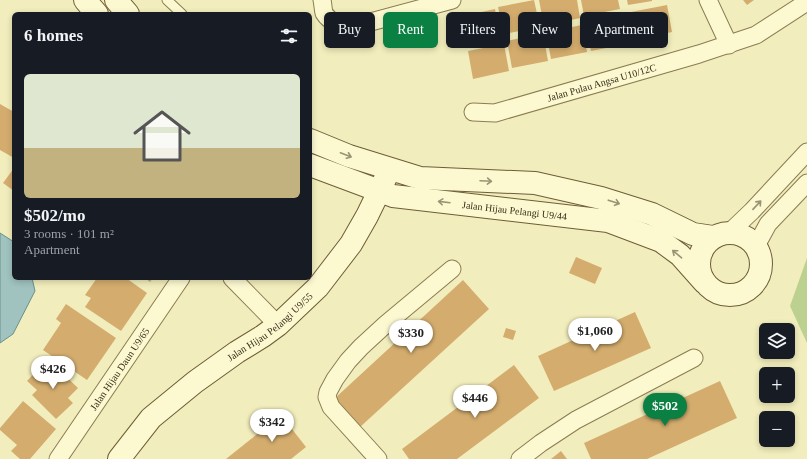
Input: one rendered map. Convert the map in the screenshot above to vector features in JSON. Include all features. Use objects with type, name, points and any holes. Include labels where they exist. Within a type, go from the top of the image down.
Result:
[{"type":"street","points":[[85,0],[95,12]]},
{"type":"street","points":[[116,0],[126,12]]},
{"type":"street","points":[[323,6],[331,20],[339,25],[352,27],[452,0]]},
{"type":"street","points":[[708,0],[729,45]]},
{"type":"street","name":"Jalan Pulau Angsa U10/12C","points":[[474,112],[495,113],[729,45],[756,35],[807,2]]},
{"type":"street","points":[[312,141],[349,156],[420,178],[534,183],[601,198],[652,214],[693,234],[721,235],[740,234],[749,238],[756,246],[762,263],[760,273],[750,288],[731,296],[720,294],[711,290],[704,282],[699,273],[698,262],[700,252],[706,243],[721,235],[752,211],[807,152]]},
{"type":"street","name":"Jalan Hijau Pelangi U9/44","points":[[312,166],[392,196],[608,221],[661,241],[680,255],[704,282]]},
{"type":"street","name":"Jalan Hijau Pelangi U9/55","points":[[119,459],[151,418],[195,382],[278,325],[318,287],[351,244],[380,191],[390,169]]},
{"type":"street","points":[[756,246],[768,224],[807,183]]},
{"type":"street","points":[[378,459],[331,407],[327,397],[328,392],[348,361],[361,347],[452,269]]},
{"type":"street","name":"Jalan Hijau Daun U9/65","points":[[58,459],[180,280]]},
{"type":"street","points":[[234,280],[278,325]]},
{"type":"street","points":[[520,459],[576,420],[694,358]]},
{"type":"lane","points":[[167,0],[180,12]]},
{"type":"green space","points":[[807,258],[807,343],[790,306]]},
{"type":"water","points":[[0,233],[12,241],[12,280],[32,280],[35,291],[13,334],[0,343]]},
{"type":"building","points":[[534,0],[537,12],[518,12],[518,31],[510,33],[510,12],[499,12],[498,7]]},
{"type":"building","points":[[539,0],[577,0],[580,18],[572,20],[572,12],[541,12]]},
{"type":"building","points":[[581,0],[618,0],[620,9],[605,12],[583,12]]},
{"type":"building","points":[[627,0],[652,0],[652,1],[628,5]]},
{"type":"building","points":[[743,0],[754,0],[747,5]]},
{"type":"building","points":[[667,5],[672,32],[668,33],[668,12],[631,12]]},
{"type":"building","points":[[495,9],[496,12],[482,12]]},
{"type":"building","points":[[580,25],[580,48],[586,48],[587,52],[551,59],[549,48],[572,48],[572,27]]},
{"type":"building","points":[[518,39],[518,48],[546,48],[548,61],[512,68],[508,48],[510,48],[510,40]]},
{"type":"building","points":[[483,48],[505,48],[509,71],[473,79],[468,51]]},
{"type":"building","points":[[590,48],[606,48],[591,51]]},
{"type":"building","points":[[0,104],[12,111],[12,157],[0,150]]},
{"type":"building","points":[[12,171],[12,190],[3,183]]},
{"type":"building","points":[[576,257],[602,268],[595,284],[569,273]]},
{"type":"building","points":[[96,280],[129,280],[147,293],[121,331],[85,307],[91,298],[85,295]]},
{"type":"building","points":[[463,280],[489,309],[359,428],[333,400]]},
{"type":"building","points":[[66,304],[116,338],[87,380],[43,350],[61,323],[56,319]]},
{"type":"building","points":[[635,312],[651,348],[554,391],[538,356]]},
{"type":"building","points":[[506,328],[516,331],[513,340],[503,337]]},
{"type":"building","points":[[42,365],[49,372],[55,366],[78,388],[68,398],[73,403],[56,419],[32,395],[37,390],[27,381]]},
{"type":"building","points":[[514,365],[539,398],[457,459],[409,459],[402,449]]},
{"type":"building","points":[[720,381],[737,418],[647,459],[591,459],[584,443]]},
{"type":"building","points":[[23,401],[56,429],[30,459],[20,459],[11,451],[17,445],[0,430],[0,428]]},
{"type":"building","points":[[281,415],[306,447],[291,459],[226,459]]},
{"type":"building","points":[[561,451],[567,459],[551,459]]}]
